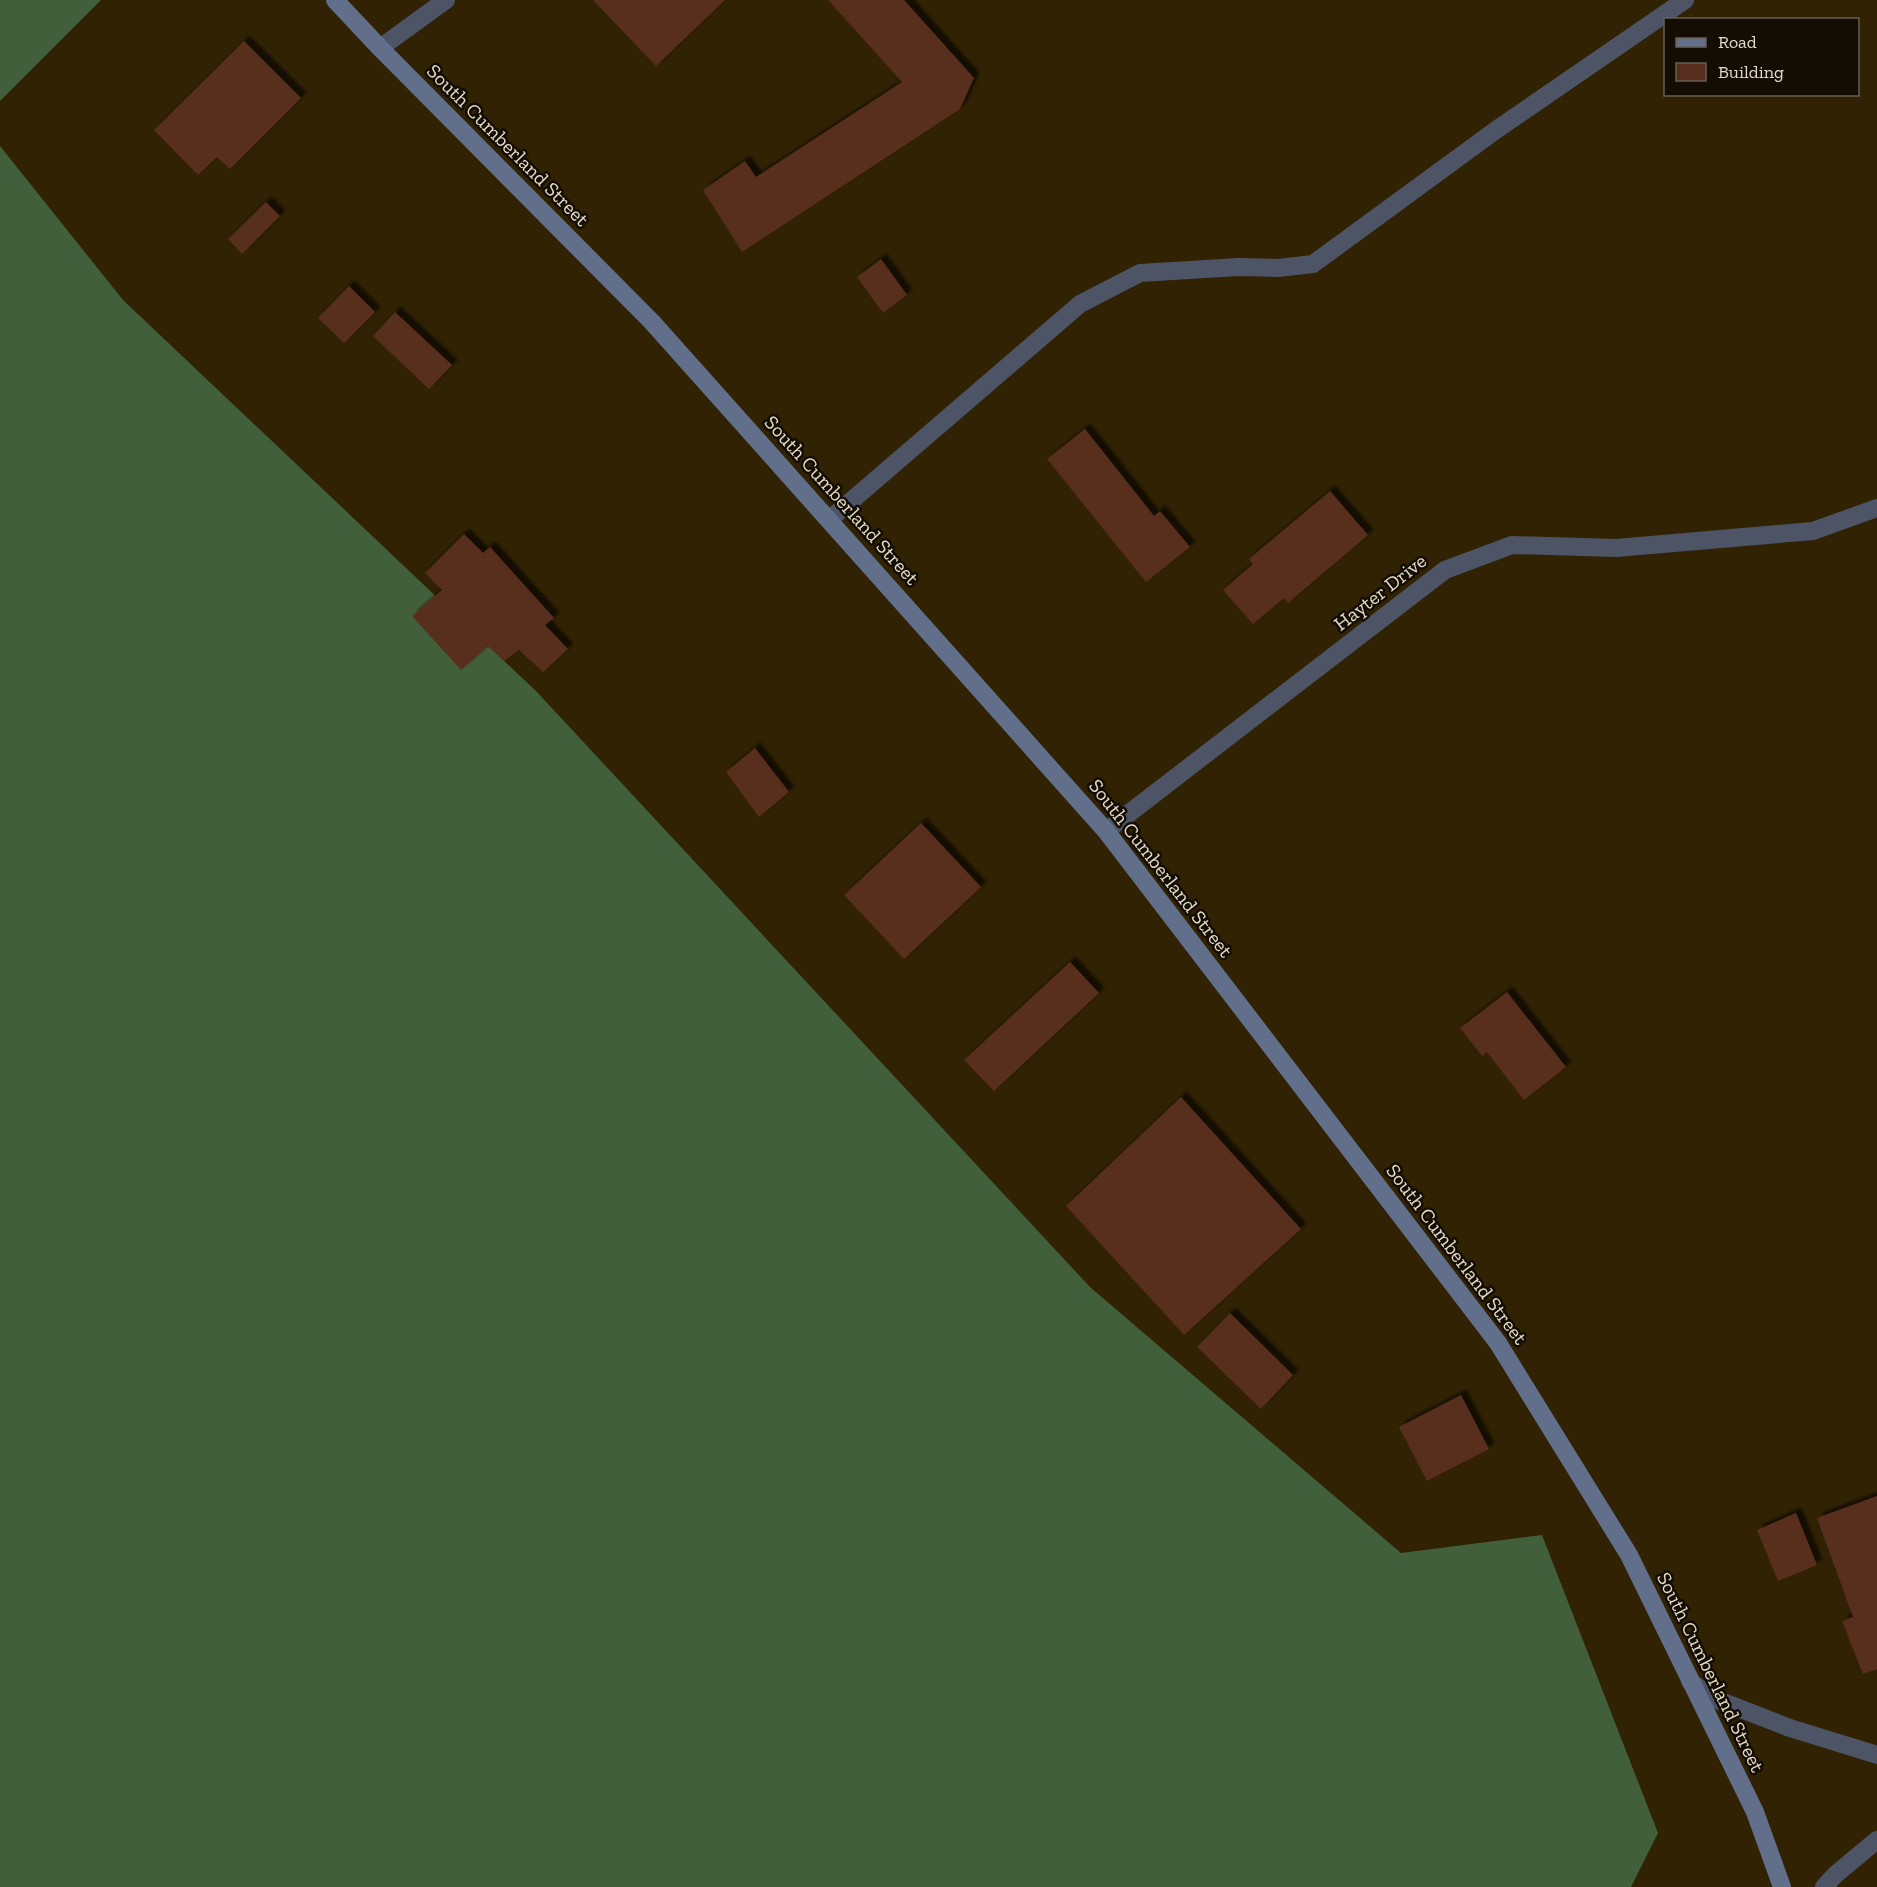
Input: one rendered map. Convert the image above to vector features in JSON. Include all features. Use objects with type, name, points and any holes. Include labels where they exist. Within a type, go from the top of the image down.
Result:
[{"type":"main road","name":"South Cumberland Street","points":[[335,0],[652,321],[1106,831],[1498,1343],[1629,1555],[1755,1812],[1782,1887]]},
{"type":"street","points":[[380,48],[446,0]]},
{"type":"street","points":[[829,520],[1080,304],[1140,273],[1238,267],[1278,268],[1313,264],[1496,130],[1685,0]]},
{"type":"street","name":"Hayter Drive","points":[[1106,831],[1445,570],[1512,545],[1616,548],[1813,531],[1877,508]]},
{"type":"street","points":[[1690,1681],[1712,1698],[1790,1728],[1877,1755]]},
{"type":"street","points":[[1824,1887],[1877,1840]]},
{"type":"green space","points":[[0,0],[101,0],[0,101]]},
{"type":"green space","points":[[0,146],[123,300],[536,691],[1090,1287],[1401,1553],[1542,1535],[1658,1833],[1631,1887],[0,1887]]},
{"type":"building","points":[[593,0],[725,0],[656,66]]},
{"type":"building","points":[[828,0],[904,0],[974,78],[960,109],[742,252],[703,190],[745,161],[756,177],[902,82]]},
{"type":"building","points":[[244,41],[301,98],[230,169],[217,157],[198,175],[154,130]]},
{"type":"building","points":[[266,202],[280,216],[242,254],[228,239]]},
{"type":"building","points":[[881,259],[907,295],[883,313],[857,277]]},
{"type":"building","points":[[349,286],[375,312],[344,343],[318,318]]},
{"type":"building","points":[[395,312],[452,365],[429,389],[373,336]]},
{"type":"building","points":[[1085,429],[1154,516],[1160,511],[1190,547],[1146,582],[1047,459]]},
{"type":"building","points":[[1330,491],[1368,535],[1288,603],[1284,598],[1253,624],[1223,590],[1253,564],[1249,559]]},
{"type":"building","points":[[464,534],[483,553],[490,547],[554,618],[545,625],[568,649],[543,672],[519,650],[504,661],[488,646],[461,670],[412,616],[442,590],[425,573]]},
{"type":"building","points":[[755,748],[789,792],[759,817],[726,772]]},
{"type":"building","points":[[921,823],[981,887],[904,959],[844,895]]},
{"type":"building","points":[[1070,962],[1099,993],[994,1091],[964,1060]]},
{"type":"building","points":[[1507,992],[1566,1067],[1524,1100],[1487,1052],[1482,1056],[1460,1028]]},
{"type":"building","points":[[1181,1097],[1301,1229],[1184,1335],[1066,1206]]},
{"type":"building","points":[[1230,1313],[1293,1375],[1261,1409],[1197,1347]]},
{"type":"building","points":[[1461,1395],[1489,1449],[1427,1481],[1399,1427]]},
{"type":"building","points":[[1877,1496],[1877,1669],[1863,1674],[1842,1621],[1853,1617],[1817,1518]]},
{"type":"building","points":[[1796,1513],[1817,1565],[1778,1581],[1757,1530]]}]
